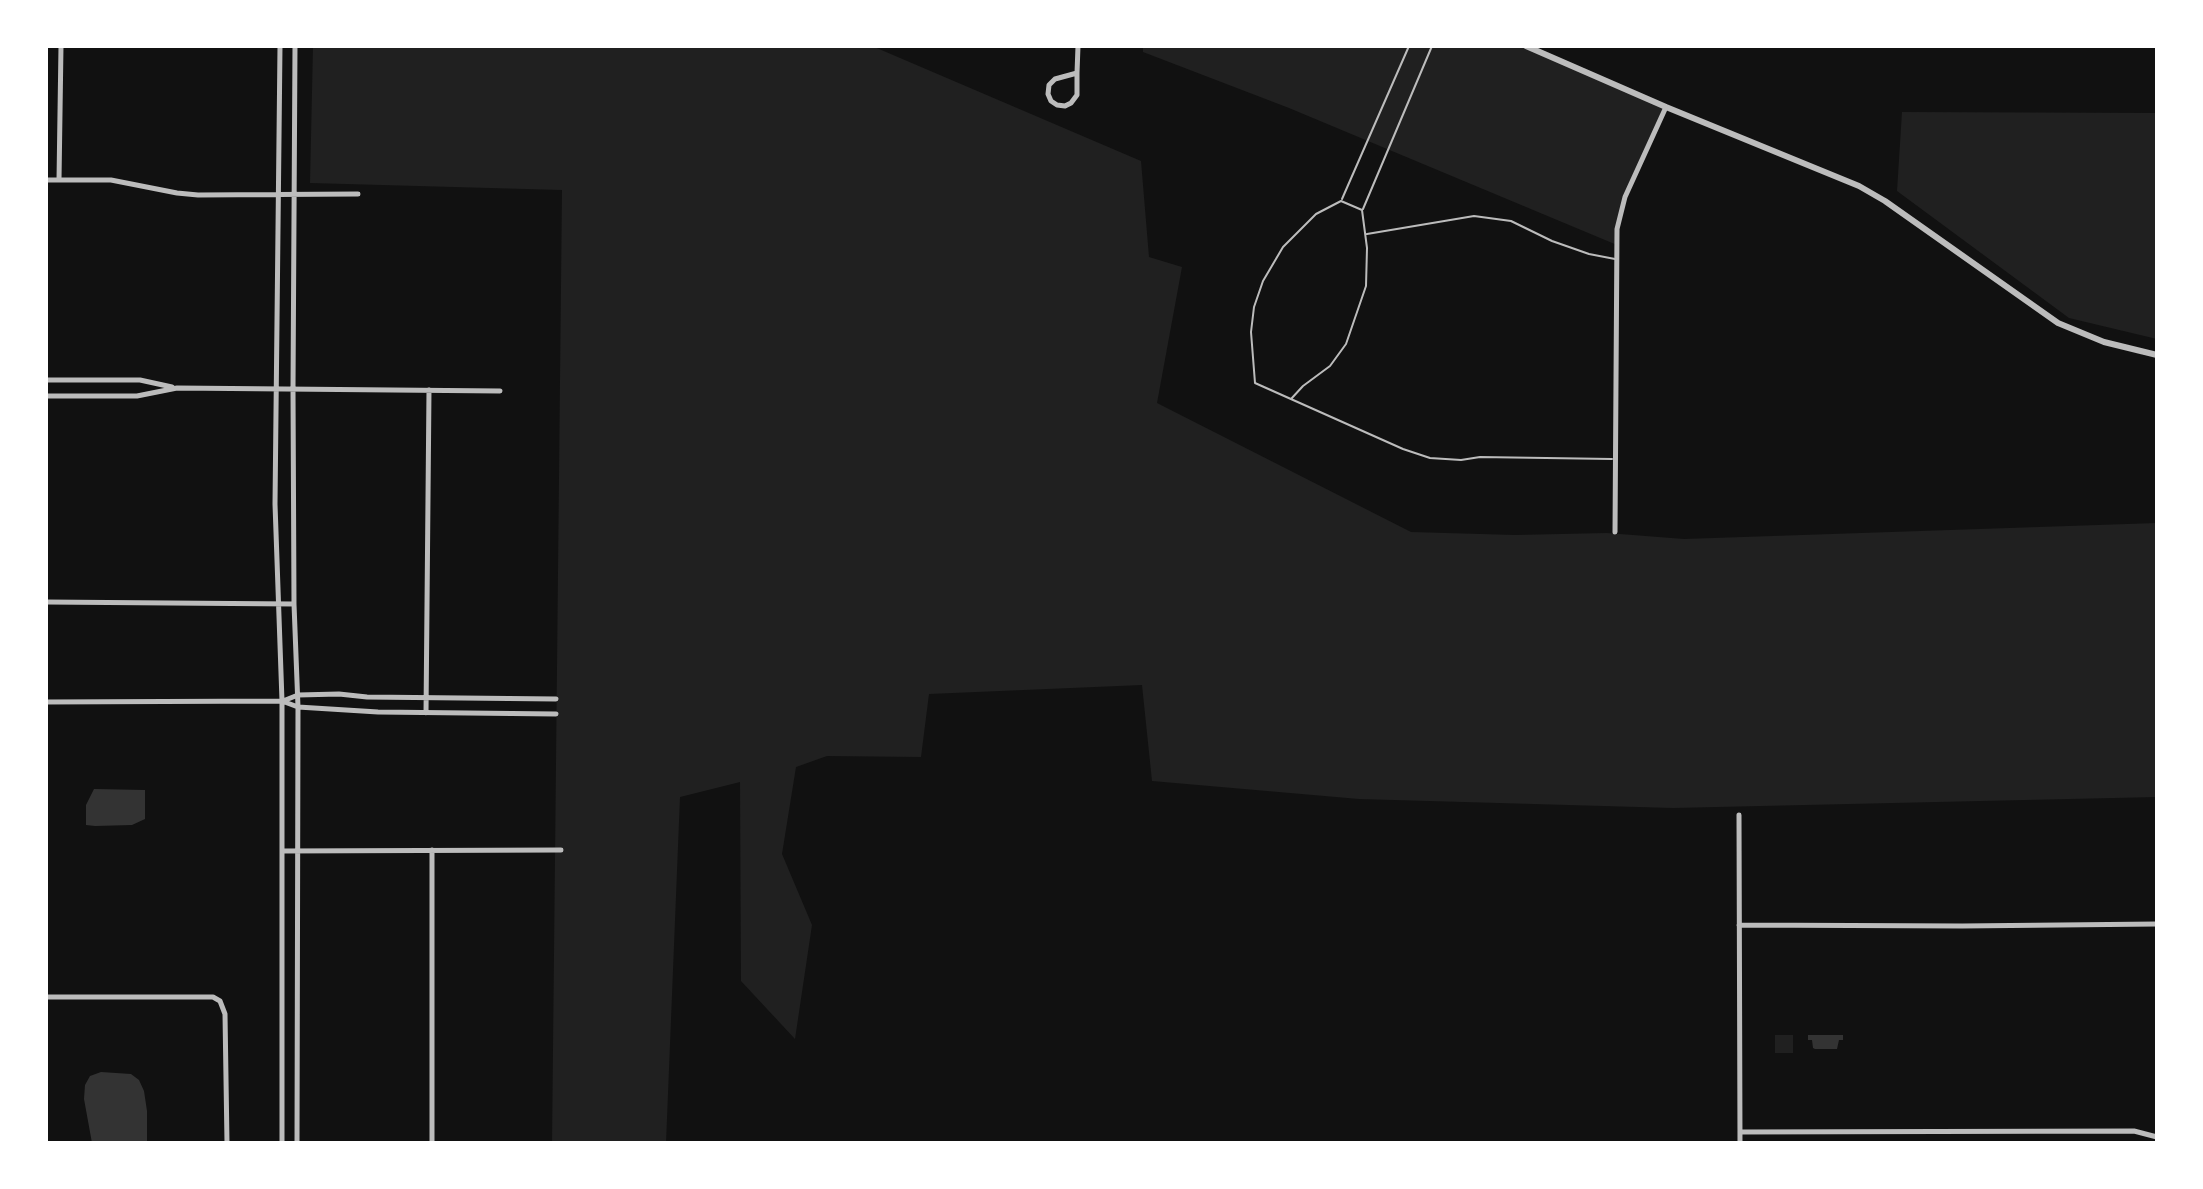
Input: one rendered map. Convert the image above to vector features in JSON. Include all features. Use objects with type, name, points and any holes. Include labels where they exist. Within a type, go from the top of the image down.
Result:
[{"type":"street","points":[[59,180],[61,46]]},
{"type":"street","points":[[280,46],[275,504],[282,701],[282,1143]]},
{"type":"street","points":[[295,46],[293,389],[294,604],[298,695],[297,1143]]},
{"type":"street","points":[[1077,73],[1055,79],[1049,85],[1051,101],[1065,106],[1077,95],[1078,46]]},
{"type":"street","points":[[1526,46],[1859,186],[2058,323],[2104,342],[2157,355]]},
{"type":"street","points":[[1615,532],[1617,229],[1625,197],[1666,107]]},
{"type":"street","points":[[46,180],[111,180],[198,195],[358,194]]},
{"type":"street","points":[[46,380],[140,380],[177,388],[500,391]]},
{"type":"street","points":[[46,396],[137,396],[177,388]]},
{"type":"street","points":[[426,713],[429,390]]},
{"type":"street","points":[[46,602],[294,604]]},
{"type":"street","points":[[46,702],[282,701],[298,695],[556,699]]},
{"type":"street","points":[[282,701],[298,707],[378,712],[556,714]]},
{"type":"street","points":[[1739,815],[1740,1143]]},
{"type":"street","points":[[432,850],[432,1143]]},
{"type":"street","points":[[282,851],[561,850]]},
{"type":"street","points":[[1739,925],[2157,924]]},
{"type":"street","points":[[46,997],[213,997],[220,1001],[225,1014],[227,1143]]},
{"type":"street","points":[[1740,1132],[2134,1131],[2157,1137]]},
{"type":"lane","points":[[1409,46],[1341,201],[1316,214],[1283,247],[1263,281],[1254,307],[1251,332],[1255,383],[1430,458],[1616,459]]},
{"type":"lane","points":[[1291,399],[1330,366],[1346,344],[1366,286],[1362,210],[1432,46]]},
{"type":"lane","points":[[1341,201],[1362,210]]},
{"type":"lane","points":[[1365,235],[1474,216],[1511,221],[1552,241],[1589,254],[1616,259]]},
{"type":"shaded area","points":[[313,46],[872,46],[1141,161],[1149,257],[1182,267],[1157,403],[1411,532],[1515,535],[1607,533],[1684,539],[2157,523],[2157,797],[1673,808],[1359,799],[1152,781],[1142,685],[929,694],[921,757],[827,756],[796,767],[782,854],[812,925],[795,1039],[741,981],[740,782],[680,797],[666,1143],[552,1143],[562,190],[310,183]]},
{"type":"shaded area","points":[[1143,46],[1524,46],[1666,107],[1625,197],[1617,245],[1289,108],[1143,52]]},
{"type":"shaded area","points":[[1902,112],[2157,113],[2157,339],[2069,318],[1897,191]]},
{"type":"shaded area","points":[[94,789],[145,790],[145,819],[132,825],[86,825],[86,805]]},
{"type":"shaded area","points":[[1775,1035],[1793,1035],[1793,1053],[1775,1053]]},
{"type":"shaded area","points":[[1808,1035],[1843,1035],[1843,1040],[1839,1040],[1837,1049],[1815,1049]]},
{"type":"shaded area","points":[[101,1072],[131,1074],[139,1080],[147,1111],[147,1143],[92,1143],[84,1099],[85,1085],[90,1076]]}]
